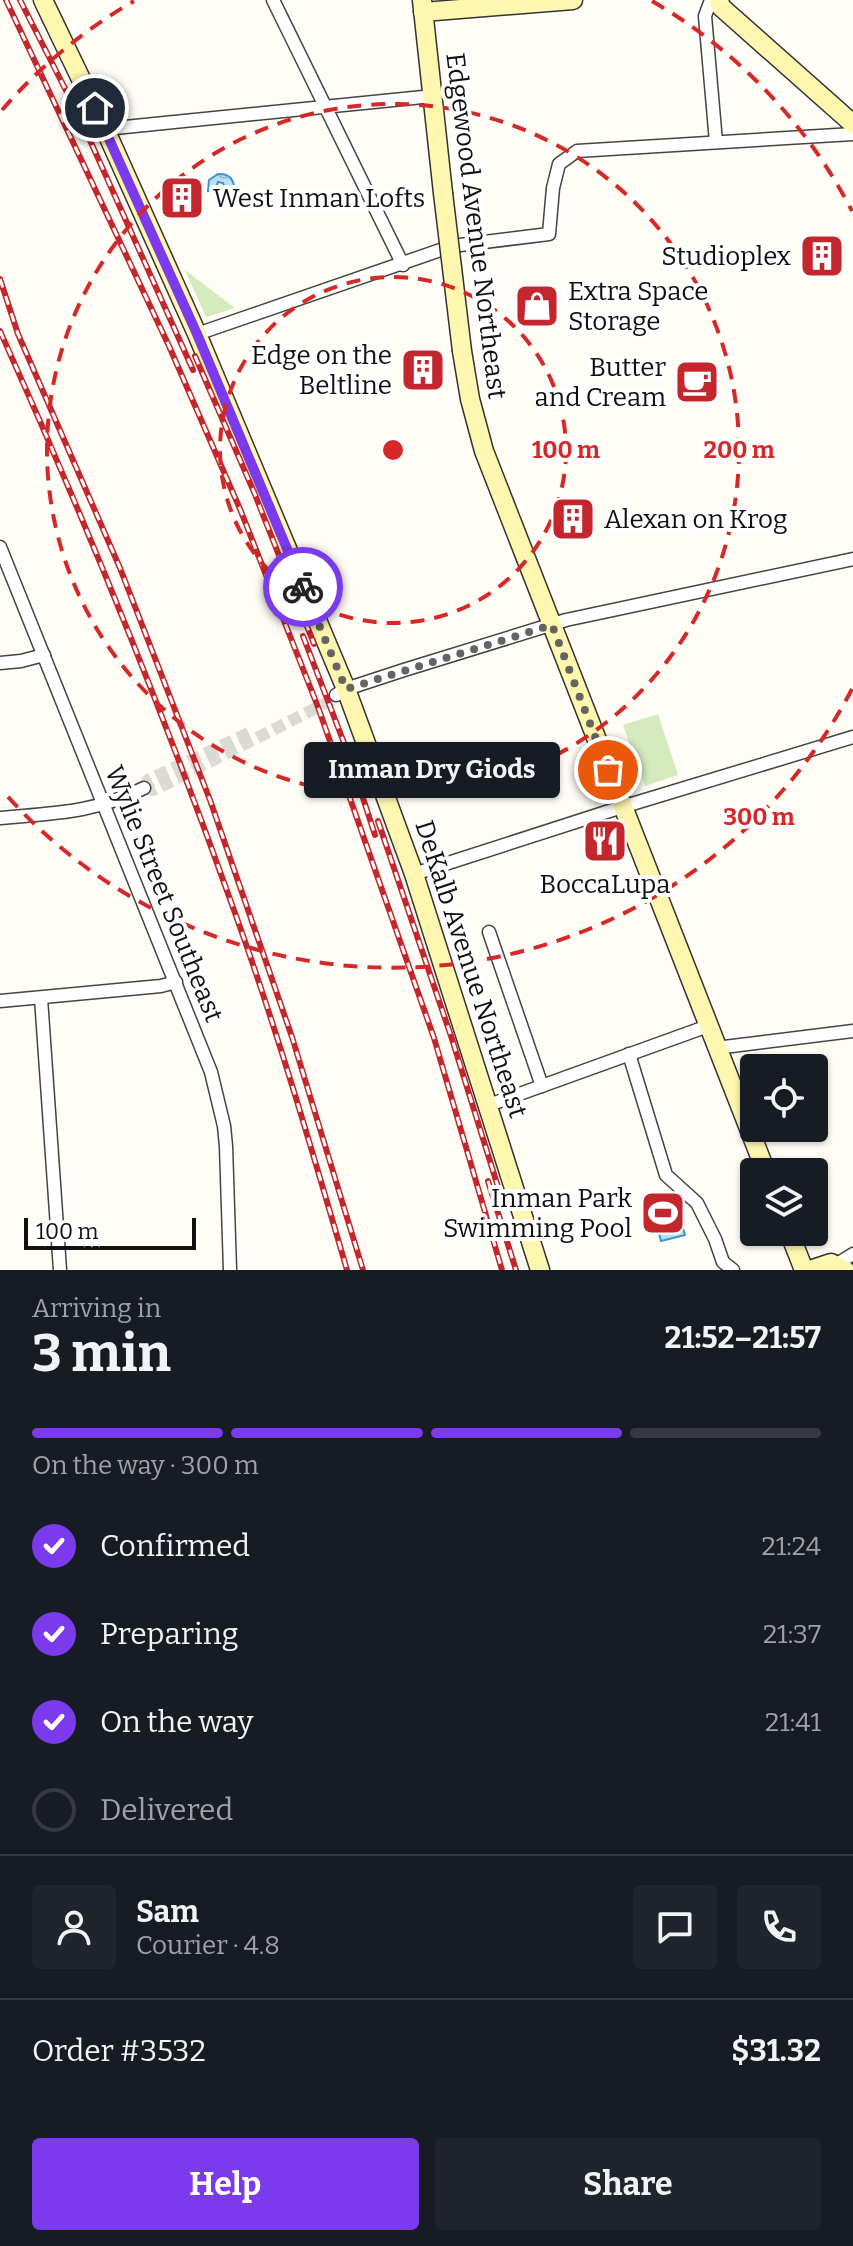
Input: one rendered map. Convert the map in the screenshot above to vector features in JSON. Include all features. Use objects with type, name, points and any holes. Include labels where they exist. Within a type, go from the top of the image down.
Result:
[{"type":"main road","name":"DeKalb Avenue Northeast","points":[[43,0],[197,334],[414,874],[540,1270]]},
{"type":"main road","points":[[423,6],[573,0]]},
{"type":"main road","points":[[719,0],[721,7],[853,124]]},
{"type":"main road","name":"Edgewood Avenue Northeast","points":[[423,6],[462,351],[470,399],[484,451],[760,1158]]},
{"type":"main road","points":[[795,1246],[804,1270]]},
{"type":"main road","points":[[810,1270],[826,1264],[845,1263]]},
{"type":"street","points":[[273,0],[403,265]]},
{"type":"street","points":[[711,0],[705,16],[716,142]]},
{"type":"street","points":[[105,129],[433,96]]},
{"type":"street","points":[[197,334],[452,246],[549,234],[553,188],[559,164],[577,151],[853,134]]},
{"type":"street","name":"Wylie Street Southeast","points":[[0,547],[211,1072],[224,1126],[230,1270]]},
{"type":"street","points":[[341,692],[552,625],[853,559]]},
{"type":"street","points":[[0,663],[44,655]]},
{"type":"street","points":[[414,874],[853,737]]},
{"type":"street","points":[[0,818],[77,811],[104,805],[144,788]]},
{"type":"street","points":[[489,932],[542,1086]]},
{"type":"street","points":[[0,1001],[176,982]]},
{"type":"street","points":[[41,998],[60,1270]]},
{"type":"street","points":[[489,1105],[708,1026]]},
{"type":"street","points":[[716,1048],[853,1031]]},
{"type":"street","points":[[629,1054],[666,1175],[697,1203],[723,1262],[733,1270]]},
{"type":"green space","points":[[185,270],[235,308],[206,317]]},
{"type":"green space","points":[[658,714],[678,775],[645,786],[623,725]]},
{"type":"water","points":[[218,174],[228,176],[232,181],[238,194],[231,202],[221,194],[225,188],[223,183],[218,182],[215,190],[208,191],[209,180]]},
{"type":"water","name":"Inman Park Swimming Pool","points":[[670,1198],[676,1223],[681,1222],[685,1235],[661,1241],[651,1203]]},
{"type":"tunnel","points":[[144,788],[154,790],[334,699],[336,695]]},
{"type":"tunnel","points":[[144,788],[148,780],[253,731]]},
{"type":"railway","points":[[6,0],[169,346],[240,509],[318,707],[434,1038],[502,1270]]},
{"type":"railway","points":[[20,0],[80,118],[193,370]]},
{"type":"railway","points":[[0,279],[18,334],[120,568],[210,800],[292,1037],[363,1270]]},
{"type":"railway","points":[[0,331],[124,620],[208,839],[280,1046],[347,1270]]},
{"type":"railway","points":[[195,356],[254,492],[314,644]]},
{"type":"railway","points":[[303,636],[351,761],[375,835]]},
{"type":"railway","points":[[378,821],[499,1190]]},
{"type":"railway","points":[[488,1181],[516,1270]]},
{"type":"way so far","points":[[303,587],[346,689],[552,625],[608,770]]},
{"type":"place","name":"West Inman Lofts","points":[[182,198]]},
{"type":"place","name":"Studioplex","points":[[822,256]]},
{"type":"place","name":"Extra Space Storage","points":[[537,306]]},
{"type":"place","name":"Edge on the Beltline","points":[[423,370]]},
{"type":"place","name":"Butter and Cream","points":[[697,382]]},
{"type":"place","name":"Alexan on Krog","points":[[573,519]]},
{"type":"place","name":"Inman Dry Giods","points":[[608,770]]},
{"type":"place","name":"BoccaLupa","points":[[605,841]]},
{"type":"place","name":"Inman Park Swimming Pool","points":[[663,1213]]},
{"type":"route","points":[[95,108],[197,334],[303,587]]}]
